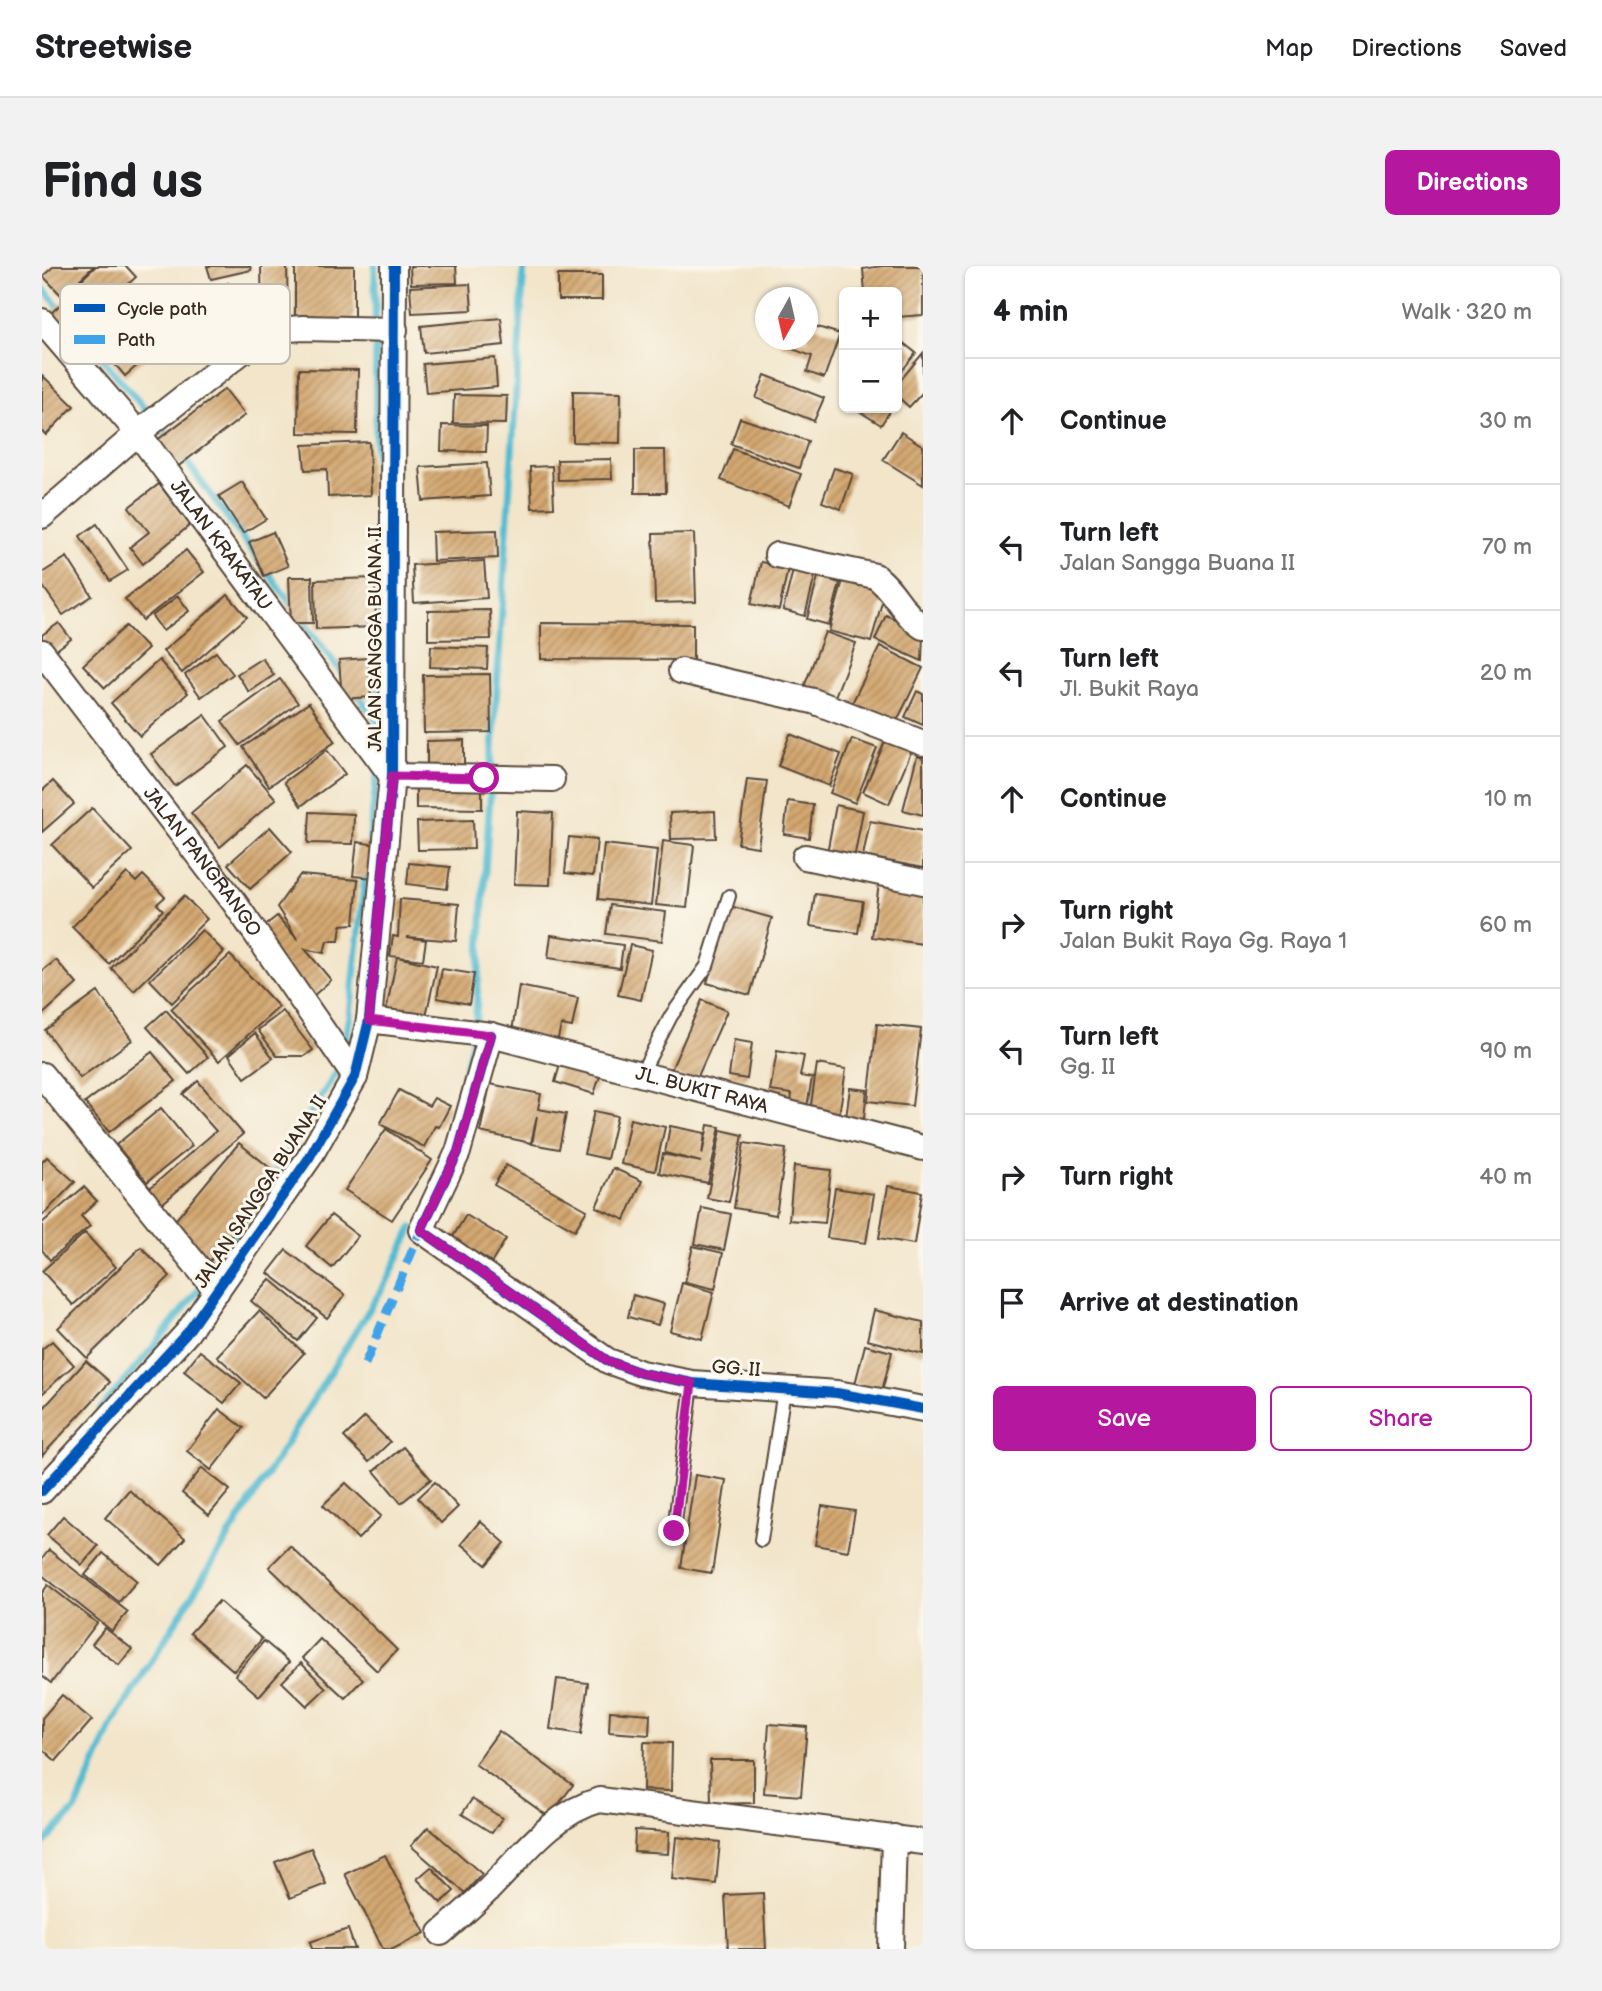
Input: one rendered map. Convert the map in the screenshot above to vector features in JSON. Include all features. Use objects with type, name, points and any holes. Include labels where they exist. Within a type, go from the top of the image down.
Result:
[{"type":"street","name":"JALAN SANGGA BUANA II","points":[[42,1491],[187,1334],[309,1158],[355,1077],[369,1020],[392,776],[394,266]]},
{"type":"street","name":"JALAN KRAKATAU","points":[[42,321],[60,342]]},
{"type":"street","points":[[290,329],[395,330]]},
{"type":"street","name":"JALAN KRAKATAU","points":[[79,364],[138,433],[392,776]]},
{"type":"street","points":[[42,516],[138,433],[226,364]]},
{"type":"street","points":[[777,555],[875,576],[885,584],[908,615],[923,627]]},
{"type":"street","name":"JALAN PANGRANGO","points":[[42,652],[234,902],[355,1077]]},
{"type":"street","points":[[681,671],[813,701],[923,743]]},
{"type":"street","points":[[392,776],[552,779]]},
{"type":"street","points":[[805,857],[923,882]]},
{"type":"street","name":"JL. BUKIT RAYA","points":[[369,1020],[486,1035],[923,1148]]},
{"type":"street","name":"GG. II","points":[[486,1035],[458,1152],[421,1230],[608,1361],[641,1373],[692,1383],[837,1393],[923,1409]]},
{"type":"street","points":[[42,1075],[217,1292]]},
{"type":"street","points":[[441,1933],[489,1889],[536,1838],[571,1812],[600,1800],[923,1842]]},
{"type":"street","points":[[891,1949],[894,1837]]},
{"type":"lane","points":[[641,1074],[671,1016],[707,966],[729,896]]},
{"type":"lane","points":[[674,1531],[692,1383]]},
{"type":"lane","points":[[761,1540],[783,1390]]},
{"type":"building","points":[[54,266],[94,266],[75,284],[60,284],[60,294],[43,276]]},
{"type":"building","points":[[96,266],[126,266],[136,277],[128,284],[77,284]]},
{"type":"building","points":[[207,266],[250,266],[251,270],[211,279]]},
{"type":"building","points":[[261,266],[287,266],[287,284],[261,284]]},
{"type":"building","points":[[295,266],[354,266],[354,325],[295,325]]},
{"type":"building","points":[[410,266],[456,266],[457,283],[411,284]]},
{"type":"building","points":[[923,266],[923,315],[902,317],[902,287],[865,287],[863,269]]},
{"type":"building","points":[[558,275],[602,275],[602,300],[558,300]]},
{"type":"building","points":[[470,284],[472,310],[412,313],[410,287]]},
{"type":"building","points":[[60,305],[60,327],[49,315]]},
{"type":"building","points":[[501,318],[504,345],[424,353],[421,326]]},
{"type":"building","points":[[818,327],[839,334],[824,378],[807,372],[812,356],[795,350],[818,350]]},
{"type":"building","points":[[902,342],[916,353],[902,371]]},
{"type":"building","points":[[923,353],[923,392],[909,407],[902,401],[902,378]]},
{"type":"building","points":[[495,358],[497,387],[426,393],[423,364]]},
{"type":"building","points":[[115,364],[139,364],[125,376]]},
{"type":"building","points":[[299,369],[358,370],[357,434],[298,433]]},
{"type":"building","points":[[42,375],[74,406],[46,435],[42,431]]},
{"type":"building","points":[[765,375],[824,398],[814,421],[756,398]]},
{"type":"building","points":[[225,389],[245,415],[176,468],[156,441]]},
{"type":"building","points":[[573,391],[621,392],[620,443],[573,442]]},
{"type":"building","points":[[454,395],[507,396],[506,424],[453,423]]},
{"type":"building","points":[[862,413],[889,413],[881,425]]},
{"type":"building","points":[[740,418],[808,441],[799,468],[731,444]]},
{"type":"building","points":[[442,425],[487,426],[486,452],[441,451]]},
{"type":"building","points":[[901,432],[923,446],[923,485],[883,460]]},
{"type":"building","points":[[369,442],[371,495],[328,497],[327,469],[305,470],[303,445]]},
{"type":"building","points":[[733,449],[801,474],[789,506],[721,480]]},
{"type":"building","points":[[635,450],[665,450],[666,493],[635,493]]},
{"type":"building","points":[[611,459],[612,479],[558,480],[557,460]]},
{"type":"building","points":[[487,463],[490,496],[423,501],[420,467]]},
{"type":"building","points":[[552,466],[554,507],[532,508],[530,467]]},
{"type":"building","points":[[834,468],[853,474],[841,509],[822,502]]},
{"type":"building","points":[[242,482],[266,519],[243,533],[219,496]]},
{"type":"building","points":[[159,484],[190,525],[143,564],[130,547],[149,532],[129,507]]},
{"type":"building","points":[[97,524],[128,570],[110,581],[80,536]]},
{"type":"building","points":[[497,530],[498,558],[433,561],[432,532]]},
{"type":"building","points":[[273,532],[288,566],[264,576],[249,542]]},
{"type":"building","points":[[694,533],[696,602],[655,603],[653,534]]},
{"type":"building","points":[[186,550],[204,572],[143,620],[125,599]]},
{"type":"building","points":[[67,557],[92,596],[63,615],[42,585],[42,573]]},
{"type":"building","points":[[484,561],[487,598],[414,603],[412,565]]},
{"type":"building","points":[[761,562],[788,568],[779,610],[751,604]]},
{"type":"building","points":[[793,570],[815,576],[805,616],[783,610]]},
{"type":"building","points":[[289,577],[312,577],[313,623],[291,623]]},
{"type":"building","points":[[818,577],[840,583],[829,625],[807,619]]},
{"type":"building","points":[[375,578],[376,627],[316,629],[315,580]]},
{"type":"building","points":[[843,580],[885,591],[871,642],[829,631]]},
{"type":"building","points":[[228,595],[247,617],[182,673],[163,651]]},
{"type":"building","points":[[178,596],[189,611],[163,631],[152,616]]},
{"type":"building","points":[[490,610],[491,639],[428,640],[428,611]]},
{"type":"building","points":[[886,615],[923,632],[922,661],[875,640]]},
{"type":"building","points":[[59,623],[71,639],[48,656],[42,649],[42,635]]},
{"type":"building","points":[[541,623],[693,624],[693,660],[541,659]]},
{"type":"building","points":[[126,626],[148,649],[105,688],[83,665]]},
{"type":"building","points":[[825,632],[856,643],[834,699],[804,687]]},
{"type":"building","points":[[431,646],[488,648],[487,669],[430,667]]},
{"type":"building","points":[[880,646],[923,668],[895,725],[852,703]]},
{"type":"building","points":[[216,652],[233,674],[201,697],[185,675]]},
{"type":"building","points":[[262,658],[274,675],[249,692],[237,674]]},
{"type":"building","points":[[368,658],[371,697],[342,699],[339,660]]},
{"type":"building","points":[[159,660],[188,693],[140,736],[111,703]]},
{"type":"building","points":[[490,674],[491,732],[424,733],[423,675]]},
{"type":"building","points":[[280,679],[298,703],[240,745],[222,721]]},
{"type":"building","points":[[917,691],[923,694],[923,725],[905,717]]},
{"type":"building","points":[[309,703],[335,742],[269,786],[243,747]]},
{"type":"building","points":[[205,715],[228,747],[175,786],[151,754]]},
{"type":"building","points":[[790,734],[841,754],[829,786],[778,766]]},
{"type":"building","points":[[852,739],[877,748],[855,803],[830,793]]},
{"type":"building","points":[[886,739],[912,750],[889,804],[863,792]]},
{"type":"building","points":[[464,740],[464,775],[427,775],[427,741]]},
{"type":"building","points":[[327,750],[345,774],[301,806],[284,782]]},
{"type":"building","points":[[917,756],[923,758],[923,815],[903,810]]},
{"type":"building","points":[[247,765],[276,799],[220,847],[191,813]]},
{"type":"building","points":[[747,779],[767,781],[758,847],[738,844]]},
{"type":"building","points":[[53,781],[74,804],[42,832],[42,791]]},
{"type":"building","points":[[416,781],[482,782],[482,809],[416,808]]},
{"type":"building","points":[[788,801],[813,805],[809,838],[784,834]]},
{"type":"building","points":[[836,805],[863,811],[854,859],[827,853]]},
{"type":"building","points":[[92,808],[132,851],[92,888],[52,845]]},
{"type":"building","points":[[517,811],[553,813],[550,885],[514,884]]},
{"type":"building","points":[[715,811],[716,838],[671,839],[670,813]]},
{"type":"building","points":[[310,812],[354,814],[353,844],[308,843]]},
{"type":"building","points":[[473,820],[474,849],[418,850],[417,822]]},
{"type":"building","points":[[870,821],[923,831],[923,868],[863,856]]},
{"type":"building","points":[[270,827],[292,852],[250,889],[228,864]]},
{"type":"building","points":[[569,837],[597,840],[593,876],[565,873]]},
{"type":"building","points":[[663,841],[694,845],[687,908],[656,905]]},
{"type":"building","points":[[357,842],[378,845],[374,878],[353,876]]},
{"type":"building","points":[[604,844],[657,850],[651,905],[598,899]]},
{"type":"building","points":[[409,863],[450,867],[447,889],[407,884]]},
{"type":"building","points":[[127,873],[136,882],[143,875],[165,897],[157,904],[163,910],[109,964],[72,927]]},
{"type":"building","points":[[300,875],[358,880],[354,924],[341,925],[339,941],[327,941],[324,953],[305,949],[331,980],[312,997],[257,932],[277,916],[298,940],[277,907]]},
{"type":"building","points":[[879,883],[923,889],[923,944],[872,937]]},
{"type":"building","points":[[815,894],[863,901],[858,933],[810,926]]},
{"type":"building","points":[[184,896],[207,919],[134,991],[111,968]]},
{"type":"building","points":[[400,899],[459,904],[456,941],[407,937],[426,940],[423,960],[390,956],[393,936],[398,937]]},
{"type":"building","points":[[610,905],[666,912],[662,941],[606,934]]},
{"type":"building","points":[[730,906],[772,918],[750,995],[707,983]]},
{"type":"building","points":[[202,930],[224,952],[172,1003],[150,980]]},
{"type":"building","points":[[551,935],[623,945],[620,968],[548,958]]},
{"type":"building","points":[[630,945],[652,950],[641,1000],[618,995]]},
{"type":"building","points":[[230,955],[279,1007],[219,1061],[171,1009]]},
{"type":"building","points":[[397,957],[437,966],[424,1025],[385,1016]]},
{"type":"building","points":[[56,960],[77,984],[42,1015],[42,971]]},
{"type":"building","points":[[442,969],[474,974],[469,1004],[437,998]]},
{"type":"building","points":[[519,986],[578,998],[572,1027],[561,1025],[556,1047],[511,1038]]},
{"type":"building","points":[[98,992],[132,1040],[80,1078],[45,1030]]},
{"type":"building","points":[[702,1000],[727,1011],[695,1083],[670,1072]]},
{"type":"building","points":[[166,1010],[208,1057],[189,1074],[147,1027]]},
{"type":"building","points":[[283,1011],[313,1050],[305,1056],[277,1056],[258,1030]]},
{"type":"building","points":[[877,1024],[921,1029],[912,1106],[868,1101]]},
{"type":"building","points":[[255,1033],[273,1058],[245,1078],[229,1055]]},
{"type":"building","points":[[734,1040],[752,1043],[747,1079],[729,1076]]},
{"type":"building","points":[[777,1051],[804,1056],[800,1076],[812,1078],[806,1112],[790,1110],[792,1094],[770,1091]]},
{"type":"building","points":[[152,1052],[176,1081],[109,1132],[85,1103]]},
{"type":"building","points":[[817,1064],[846,1069],[839,1116],[810,1111]]},
{"type":"building","points":[[560,1065],[600,1076],[594,1094],[555,1082]]},
{"type":"building","points":[[198,1081],[243,1134],[156,1209],[143,1194],[216,1131],[183,1094]]},
{"type":"building","points":[[490,1084],[541,1094],[538,1109],[566,1114],[559,1149],[532,1144],[537,1116],[531,1143],[480,1132]]},
{"type":"building","points":[[850,1088],[867,1090],[863,1127],[845,1125]]},
{"type":"building","points":[[399,1090],[429,1106],[434,1098],[450,1106],[424,1147],[380,1124]]},
{"type":"building","points":[[161,1108],[192,1146],[147,1182],[116,1145]]},
{"type":"building","points":[[594,1111],[617,1116],[607,1159],[584,1154]]},
{"type":"building","points":[[630,1119],[665,1127],[655,1171],[621,1164]]},
{"type":"building","points":[[708,1125],[720,1127],[708,1183],[659,1173],[663,1154],[701,1162],[665,1153],[670,1126],[705,1133],[702,1155]]},
{"type":"building","points":[[386,1129],[432,1160],[392,1220],[345,1190]]},
{"type":"building","points":[[721,1130],[743,1135],[729,1202],[707,1198]]},
{"type":"building","points":[[239,1143],[280,1176],[209,1262],[168,1229]]},
{"type":"building","points":[[744,1143],[786,1149],[776,1215],[734,1208]]},
{"type":"building","points":[[47,1157],[75,1182],[42,1216],[42,1162]]},
{"type":"building","points":[[506,1165],[587,1210],[575,1230],[494,1185]]},
{"type":"building","points":[[794,1166],[831,1170],[825,1223],[789,1220]]},
{"type":"building","points":[[613,1168],[642,1181],[625,1220],[596,1207]]},
{"type":"building","points":[[888,1186],[922,1192],[914,1244],[879,1238]]},
{"type":"building","points":[[84,1187],[97,1201],[81,1216],[90,1226],[50,1260],[42,1250],[42,1223]]},
{"type":"building","points":[[835,1188],[874,1194],[866,1243],[827,1238]]},
{"type":"building","points":[[702,1208],[731,1214],[724,1250],[695,1244]]},
{"type":"building","points":[[331,1215],[358,1236],[332,1268],[306,1246]]},
{"type":"building","points":[[466,1215],[506,1239],[492,1262],[452,1238]]},
{"type":"building","points":[[85,1233],[116,1267],[73,1305],[42,1271]]},
{"type":"building","points":[[693,1246],[723,1253],[715,1289],[685,1282]]},
{"type":"building","points":[[141,1247],[170,1276],[87,1358],[58,1328]]},
{"type":"building","points":[[286,1250],[345,1295],[327,1318],[268,1273]]},
{"type":"building","points":[[270,1279],[317,1318],[298,1341],[251,1301]]},
{"type":"building","points":[[682,1283],[714,1292],[702,1339],[670,1331]]},
{"type":"building","points":[[633,1295],[664,1304],[658,1325],[628,1317]]},
{"type":"building","points":[[874,1310],[923,1322],[923,1354],[867,1340]]},
{"type":"building","points":[[259,1311],[304,1353],[263,1398],[217,1356]]},
{"type":"building","points":[[52,1341],[74,1365],[42,1394],[42,1349]]},
{"type":"building","points":[[865,1345],[892,1352],[882,1391],[855,1384]]},
{"type":"building","points":[[200,1351],[241,1383],[224,1403],[184,1371]]},
{"type":"building","points":[[86,1361],[110,1382],[42,1456],[42,1410]]},
{"type":"building","points":[[219,1409],[244,1428],[211,1470],[187,1451]]},
{"type":"building","points":[[365,1417],[390,1442],[369,1462],[344,1437]]},
{"type":"building","points":[[403,1447],[431,1479],[401,1503],[374,1471]]},
{"type":"building","points":[[202,1468],[230,1490],[209,1515],[182,1493]]},
{"type":"building","points":[[695,1475],[726,1480],[712,1573],[681,1568]]},
{"type":"building","points":[[435,1482],[458,1507],[441,1523],[418,1498]]},
{"type":"building","points":[[346,1483],[381,1516],[358,1539],[323,1505]]},
{"type":"building","points":[[129,1490],[185,1538],[161,1565],[105,1518]]},
{"type":"building","points":[[822,1506],[855,1511],[848,1551],[815,1545]]},
{"type":"building","points":[[63,1516],[98,1546],[82,1565],[47,1535]]},
{"type":"building","points":[[480,1521],[505,1543],[486,1565],[461,1544]]},
{"type":"building","points":[[290,1546],[397,1650],[377,1671],[269,1567]]},
{"type":"building","points":[[49,1550],[128,1612],[112,1631],[42,1575],[42,1559]]},
{"type":"building","points":[[103,1553],[137,1581],[119,1602],[85,1575]]},
{"type":"building","points":[[48,1585],[97,1623],[51,1683],[42,1676],[42,1593]]},
{"type":"building","points":[[219,1601],[262,1639],[234,1671],[190,1633]]},
{"type":"building","points":[[105,1628],[132,1649],[119,1665],[92,1644]]},
{"type":"building","points":[[320,1639],[363,1679],[345,1698],[302,1658]]},
{"type":"building","points":[[264,1641],[289,1662],[259,1696],[235,1675]]},
{"type":"building","points":[[301,1663],[326,1688],[307,1706],[282,1682]]},
{"type":"building","points":[[557,1679],[588,1683],[581,1734],[550,1729]]},
{"type":"building","points":[[62,1695],[92,1720],[56,1761],[42,1749],[42,1718]]},
{"type":"building","points":[[610,1711],[650,1714],[649,1735],[609,1732]]},
{"type":"building","points":[[769,1724],[807,1727],[801,1796],[764,1793]]},
{"type":"building","points":[[499,1731],[573,1785],[549,1817],[475,1764]]},
{"type":"building","points":[[644,1742],[672,1743],[671,1791],[643,1790]]},
{"type":"building","points":[[710,1760],[754,1760],[754,1803],[711,1804]]},
{"type":"building","points":[[472,1799],[502,1818],[492,1833],[462,1814]]},
{"type":"building","points":[[428,1827],[482,1874],[465,1893],[411,1846]]},
{"type":"building","points":[[635,1830],[669,1832],[668,1854],[634,1852]]},
{"type":"building","points":[[676,1837],[720,1842],[716,1884],[672,1879]]},
{"type":"building","points":[[311,1848],[326,1884],[290,1898],[275,1862]]},
{"type":"building","points":[[385,1855],[425,1933],[393,1949],[383,1949],[345,1874]]},
{"type":"building","points":[[431,1867],[454,1891],[441,1903],[417,1879]]},
{"type":"building","points":[[763,1893],[766,1949],[728,1949],[725,1895]]},
{"type":"building","points":[[348,1929],[355,1949],[312,1949],[310,1942]]},
{"type":"waterway","points":[[375,266],[378,744]]},
{"type":"waterway","points":[[443,1159],[475,1030],[524,266]]},
{"type":"waterway","points":[[42,287],[60,308]]},
{"type":"waterway","points":[[107,364],[170,439]]},
{"type":"waterway","points":[[181,454],[294,608]]},
{"type":"waterway","points":[[301,618],[344,676]]},
{"type":"waterway","points":[[355,691],[377,721]]},
{"type":"waterway","points":[[368,852],[378,767]]},
{"type":"waterway","points":[[344,1050],[366,867]]},
{"type":"waterway","points":[[269,1180],[341,1065]]},
{"type":"waterway","points":[[100,1410],[207,1279],[250,1210]]},
{"type":"waterway","points":[[42,1845],[76,1809],[112,1725],[387,1281],[412,1228]]},
{"type":"marked path","points":[[365,1364],[421,1230]]},
{"type":"cycle path","points":[[42,1491],[187,1333],[309,1158],[355,1077],[369,1020],[392,776],[394,266]]},
{"type":"cycle path","points":[[491,1035],[458,1152],[421,1230],[608,1361],[641,1373],[692,1383],[837,1393],[923,1409]]},
{"type":"route","points":[[484,778],[392,776],[369,1020],[491,1035],[458,1152],[421,1230],[608,1361],[641,1373],[692,1383],[674,1531]]}]
